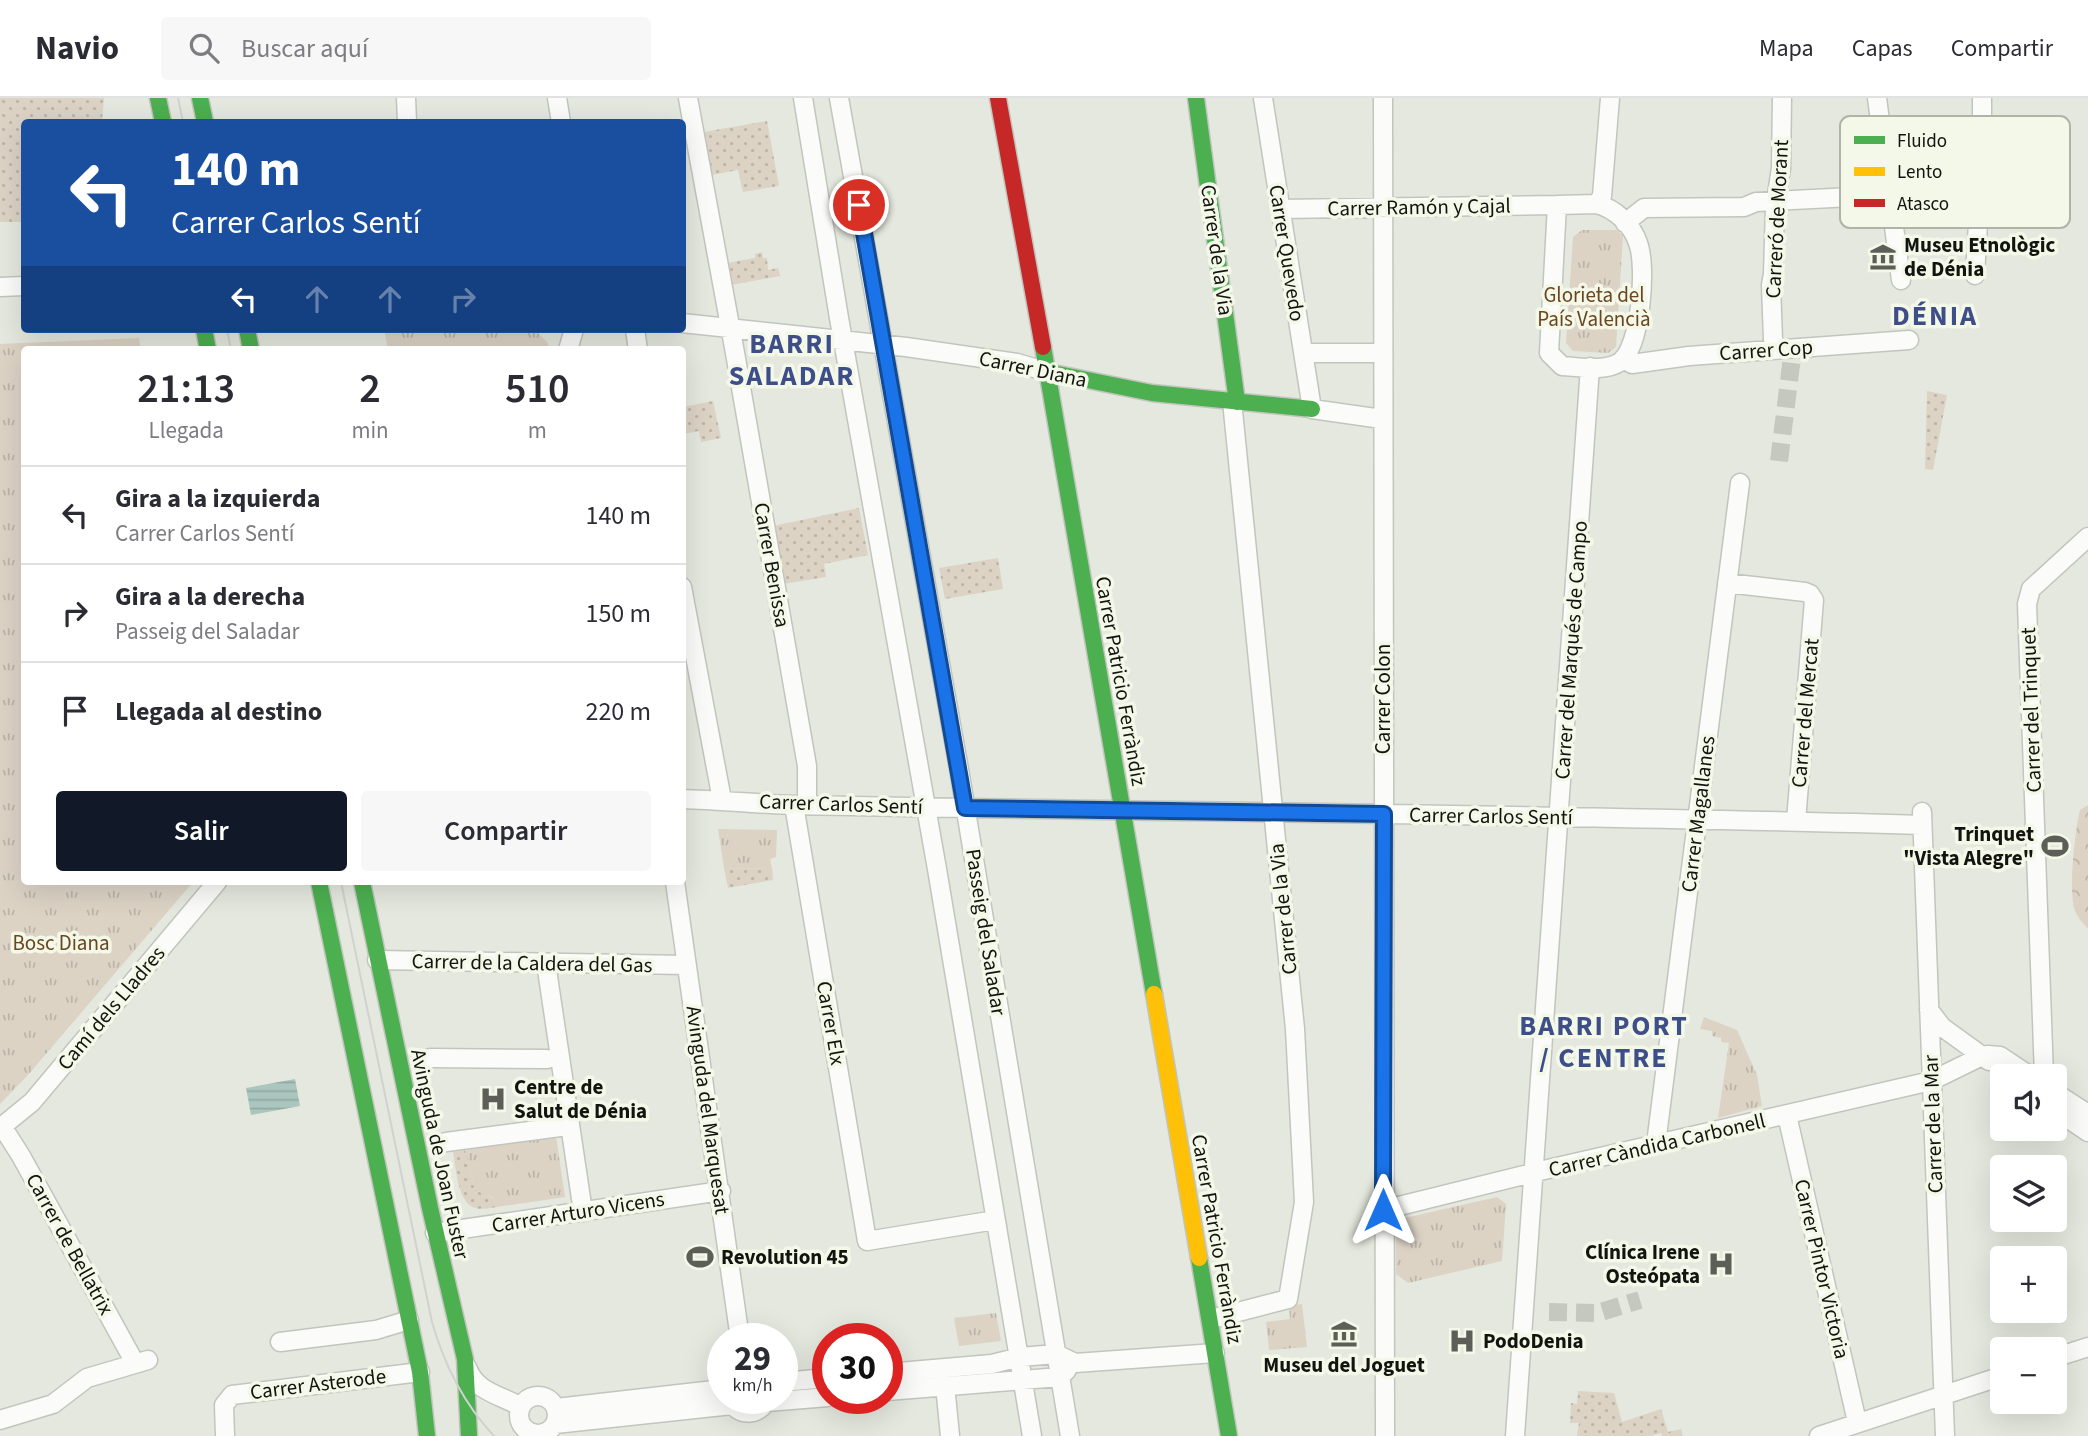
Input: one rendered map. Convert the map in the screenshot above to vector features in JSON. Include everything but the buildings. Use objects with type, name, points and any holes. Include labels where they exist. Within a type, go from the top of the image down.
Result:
[{"type":"main road","points":[[158,98],[162,119]]},
{"type":"main road","points":[[200,98],[204,119]]},
{"type":"main road","name":"Carrer Patricio Ferràndiz","points":[[998,98],[1048,372],[1229,1436]]},
{"type":"main road","name":"Carrer de la Via","points":[[1196,98],[1234,401]]},
{"type":"main road","name":"Carrer Diana","points":[[1048,372],[1152,394],[1312,409]]},
{"type":"main road","points":[[319,885],[420,1372],[427,1436]]},
{"type":"main road","name":"Avinguda de Joan Fuster","points":[[363,885],[435,1233],[465,1359],[469,1436]]},
{"type":"street","points":[[406,98],[407,119]]},
{"type":"street","points":[[557,98],[560,119]]},
{"type":"street","name":"Carrer Benissa","points":[[688,98],[807,766],[801,804]]},
{"type":"street","name":"Passeig del Saladar","points":[[803,98],[1032,1436]]},
{"type":"street","name":"Passeig del Saladar","points":[[839,98],[885,345],[965,808],[1070,1436]]},
{"type":"street","name":"Carrer Quevedo","points":[[1263,98],[1312,409]]},
{"type":"street","name":"Carrer Colon","points":[[1382,98],[1384,814],[1378,1222],[1384,1301],[1385,1436]]},
{"type":"street","points":[[1597,204],[1602,196],[1610,98]]},
{"type":"street","name":"Carreró de Morant","points":[[1773,340],[1771,285],[1776,201],[1782,168],[1782,98]]},
{"type":"street","points":[[1877,98],[1879,116]]},
{"type":"street","points":[[1982,98],[1982,116]]},
{"type":"street","points":[[1625,223],[1644,208],[1744,207],[1755,202],[1840,198]]},
{"type":"street","points":[[1597,204],[1614,211],[1637,240],[1641,266],[1641,299],[1635,337],[1631,349],[1623,359],[1609,367],[1559,365],[1549,353],[1558,205],[1597,204]]},
{"type":"street","name":"Carrer Ramón y Cajal","points":[[1280,209],[1558,205]]},
{"type":"street","points":[[1895,228],[1901,280]]},
{"type":"street","points":[[1975,275],[1977,228]]},
{"type":"street","points":[[0,287],[21,286]]},
{"type":"street","name":"Carrer Diana","points":[[686,323],[885,345],[1017,363],[1048,372]]},
{"type":"street","name":"Carrer Cop","points":[[1623,359],[1632,363],[1689,356],[1909,340]]},
{"type":"street","points":[[1304,353],[1383,353]]},
{"type":"street","name":"Carrer del Marqués de Campo","points":[[1515,1436],[1590,367]]},
{"type":"street","name":"Carrer de la Via","points":[[1215,1318],[1288,1299],[1304,1202],[1295,1030],[1234,401]]},
{"type":"street","name":"Carrer Diana","points":[[1312,409],[1382,419]]},
{"type":"street","name":"Carrer Magallanes","points":[[1656,1144],[1740,483]]},
{"type":"street","name":"Carrer del Trinquet","points":[[2043,1064],[2027,604],[2031,589],[2088,537]]},
{"type":"street","name":"Carrer del Mercat","points":[[1727,583],[1805,592],[1812,596],[1815,605],[1796,821]]},
{"type":"street","points":[[686,608],[722,800]]},
{"type":"street","name":"Carrer Carlos Sentí","points":[[686,799],[965,808],[1697,821],[1922,818]]},
{"type":"street","name":"Carrer Elx","points":[[801,804],[867,1241],[995,1220]]},
{"type":"street","name":"Carrer de la Mar","points":[[1922,818],[1945,1436]]},
{"type":"street","name":"Camí dels Lladres","points":[[1,1127],[32,1102],[214,885]]},
{"type":"street","name":"Avinguda del Marquesat","points":[[675,885],[738,1323]]},
{"type":"street","name":"Carrer de la Caldera del Gas","points":[[377,960],[686,965]]},
{"type":"street","points":[[546,963],[583,1212]]},
{"type":"street","points":[[1929,1010],[1942,1027],[1993,1064]]},
{"type":"street","points":[[1982,1056],[2000,1056],[2012,1064]]},
{"type":"street","name":"Carrer Càndida Carbonell","points":[[1378,1222],[1534,1174],[1931,1081],[1982,1056]]},
{"type":"street","points":[[430,1058],[547,1059]]},
{"type":"street","points":[[2067,1100],[2088,1114]]},
{"type":"street","name":"Carrer Pintor Victoria","points":[[1787,1115],[1857,1423]]},
{"type":"street","points":[[2067,1118],[2088,1132]]},
{"type":"street","name":"Carrer de Bellatrix","points":[[0,1420],[53,1404],[87,1378],[141,1362],[1,1127]]},
{"type":"street","points":[[446,1142],[560,1128]]},
{"type":"street","name":"Carrer Arturo Vicens","points":[[435,1233],[720,1191]]},
{"type":"street","points":[[279,1342],[376,1329],[409,1320]]},
{"type":"street","points":[[2067,1354],[2088,1347]]},
{"type":"street","points":[[903,1372],[992,1364],[1020,1357],[1056,1354],[1075,1363],[1215,1353]]},
{"type":"street","points":[[465,1359],[469,1374],[481,1387],[521,1406]]},
{"type":"street","points":[[903,1389],[1060,1377],[1075,1363]]},
{"type":"street","name":"Carrer Asterode","points":[[225,1436],[224,1409],[226,1401],[232,1395],[420,1372]]},
{"type":"street","points":[[1819,1436],[1990,1380]]},
{"type":"street","points":[[945,1385],[950,1436]]},
{"type":"street","points":[[555,1416],[707,1392]]},
{"type":"street","points":[[538,1396],[552,1402],[555,1416],[544,1433],[529,1432],[520,1421],[521,1406],[532,1397],[538,1396]]},
{"type":"street","points":[[555,1416],[707,1404]]},
{"type":"green space","points":[[0,98],[104,98],[102,119],[21,119],[21,222],[0,222]]},
{"type":"green space","points":[[767,121],[779,186],[743,192],[738,170],[712,175],[704,132]]},
{"type":"green space","name":"Glorieta del País Valencià","points":[[1582,230],[1617,230],[1623,236],[1616,347],[1608,353],[1573,351],[1566,343],[1573,237]]},
{"type":"green space","points":[[762,252],[763,258],[767,258],[768,270],[778,268],[780,276],[731,285],[727,263],[755,258],[755,254]]},
{"type":"green space","points":[[385,333],[538,333],[548,346],[387,346]]},
{"type":"green space","name":"Bosc Diana","points":[[139,338],[140,346],[21,346],[21,885],[190,885],[0,1104],[0,344]]},
{"type":"green space","points":[[1927,391],[1947,395],[1933,470],[1925,469]]},
{"type":"green space","points":[[713,401],[721,438],[701,442],[699,431],[686,433],[686,406]]},
{"type":"green space","points":[[859,508],[868,555],[824,564],[826,577],[783,584],[773,526]]},
{"type":"green space","points":[[998,558],[1003,589],[945,599],[939,568]]},
{"type":"green space","points":[[2088,805],[2088,929],[2075,911],[2072,890],[2078,819],[2080,810]]},
{"type":"green space","points":[[718,829],[777,830],[776,857],[770,859],[772,869],[724,868]]},
{"type":"green space","points":[[724,868],[772,869],[773,880],[728,888]]},
{"type":"green space","points":[[1704,1017],[1737,1030],[1757,1075],[1762,1106],[1718,1118],[1729,1043],[1721,1042],[1721,1038],[1712,1036],[1712,1031],[1700,1029]]},
{"type":"green space","points":[[556,1136],[565,1197],[497,1207],[492,1197],[475,1190],[465,1150]]},
{"type":"green space","points":[[465,1150],[475,1190],[492,1198],[497,1207],[475,1208],[464,1199],[458,1183],[453,1152]]},
{"type":"green space","points":[[1497,1197],[1506,1204],[1502,1261],[1408,1283],[1396,1274],[1396,1220]]},
{"type":"green space","points":[[1302,1304],[1307,1347],[1269,1350],[1266,1322],[1290,1319],[1289,1306]]},
{"type":"green space","points":[[996,1313],[1001,1341],[959,1346],[954,1318]]},
{"type":"green space","points":[[1578,1391],[1614,1393],[1622,1422],[1661,1409],[1668,1432],[1681,1429],[1683,1436],[1662,1436],[1661,1433],[1651,1436],[1577,1436],[1579,1423],[1570,1423],[1571,1403],[1577,1404]]},
{"type":"water","points":[[295,1079],[300,1106],[251,1115],[246,1088]]},
{"type":"tunnel","points":[[1779,461],[1792,357]]},
{"type":"tunnel","points":[[1549,1312],[1597,1313],[1640,1300]]},
{"type":"tram line","points":[[178,98],[182,119]]},
{"type":"tram line","points":[[228,333],[230,346]]},
{"type":"tram line","points":[[342,885],[432,1322],[456,1383],[473,1411],[494,1436]]},
{"type":"traffic: fast","points":[[158,98],[162,119]]},
{"type":"traffic: fast","points":[[200,98],[204,119]]},
{"type":"traffic: fast","points":[[1196,98],[1237,402]]},
{"type":"traffic: fast","points":[[205,333],[207,346]]},
{"type":"traffic: fast","points":[[248,333],[250,346]]},
{"type":"traffic: fast","points":[[1043,347],[1154,994]]},
{"type":"traffic: fast","points":[[1048,372],[1152,393],[1312,409]]},
{"type":"traffic: fast","points":[[320,885],[420,1372],[427,1436]]},
{"type":"traffic: fast","points":[[363,885],[430,1208],[465,1359],[469,1436]]},
{"type":"traffic: fast","points":[[1199,1258],[1229,1436]]},
{"type":"traffic: slow","points":[[1154,994],[1199,1258]]},
{"type":"traffic: jam","points":[[998,98],[1043,347]]},
{"type":"place","name":"Museu Etnològic de Dénia","points":[[1883,257]]},
{"type":"place","name":"Trinquet \"Vista Alegre\"","points":[[2055,846]]},
{"type":"place","name":"Centre de Salut de Dénia","points":[[493,1099]]},
{"type":"place","name":"Revolution 45","points":[[700,1257]]},
{"type":"place","name":"Clínica Irene Osteópata","points":[[1721,1264]]},
{"type":"place","name":"Museu del Joguet","points":[[1344,1334]]},
{"type":"place","name":"PodoDenia","points":[[1462,1341]]},
{"type":"district","name":"DÉNIA","points":[[1935,315]]},
{"type":"district","name":"BARRI SALADAR","points":[[792,359]]},
{"type":"district","name":"BARRI PORT / CENTRE","points":[[1604,1041]]},
{"type":"route","points":[[859,205],[965,808],[1384,814],[1383,1210]]}]
